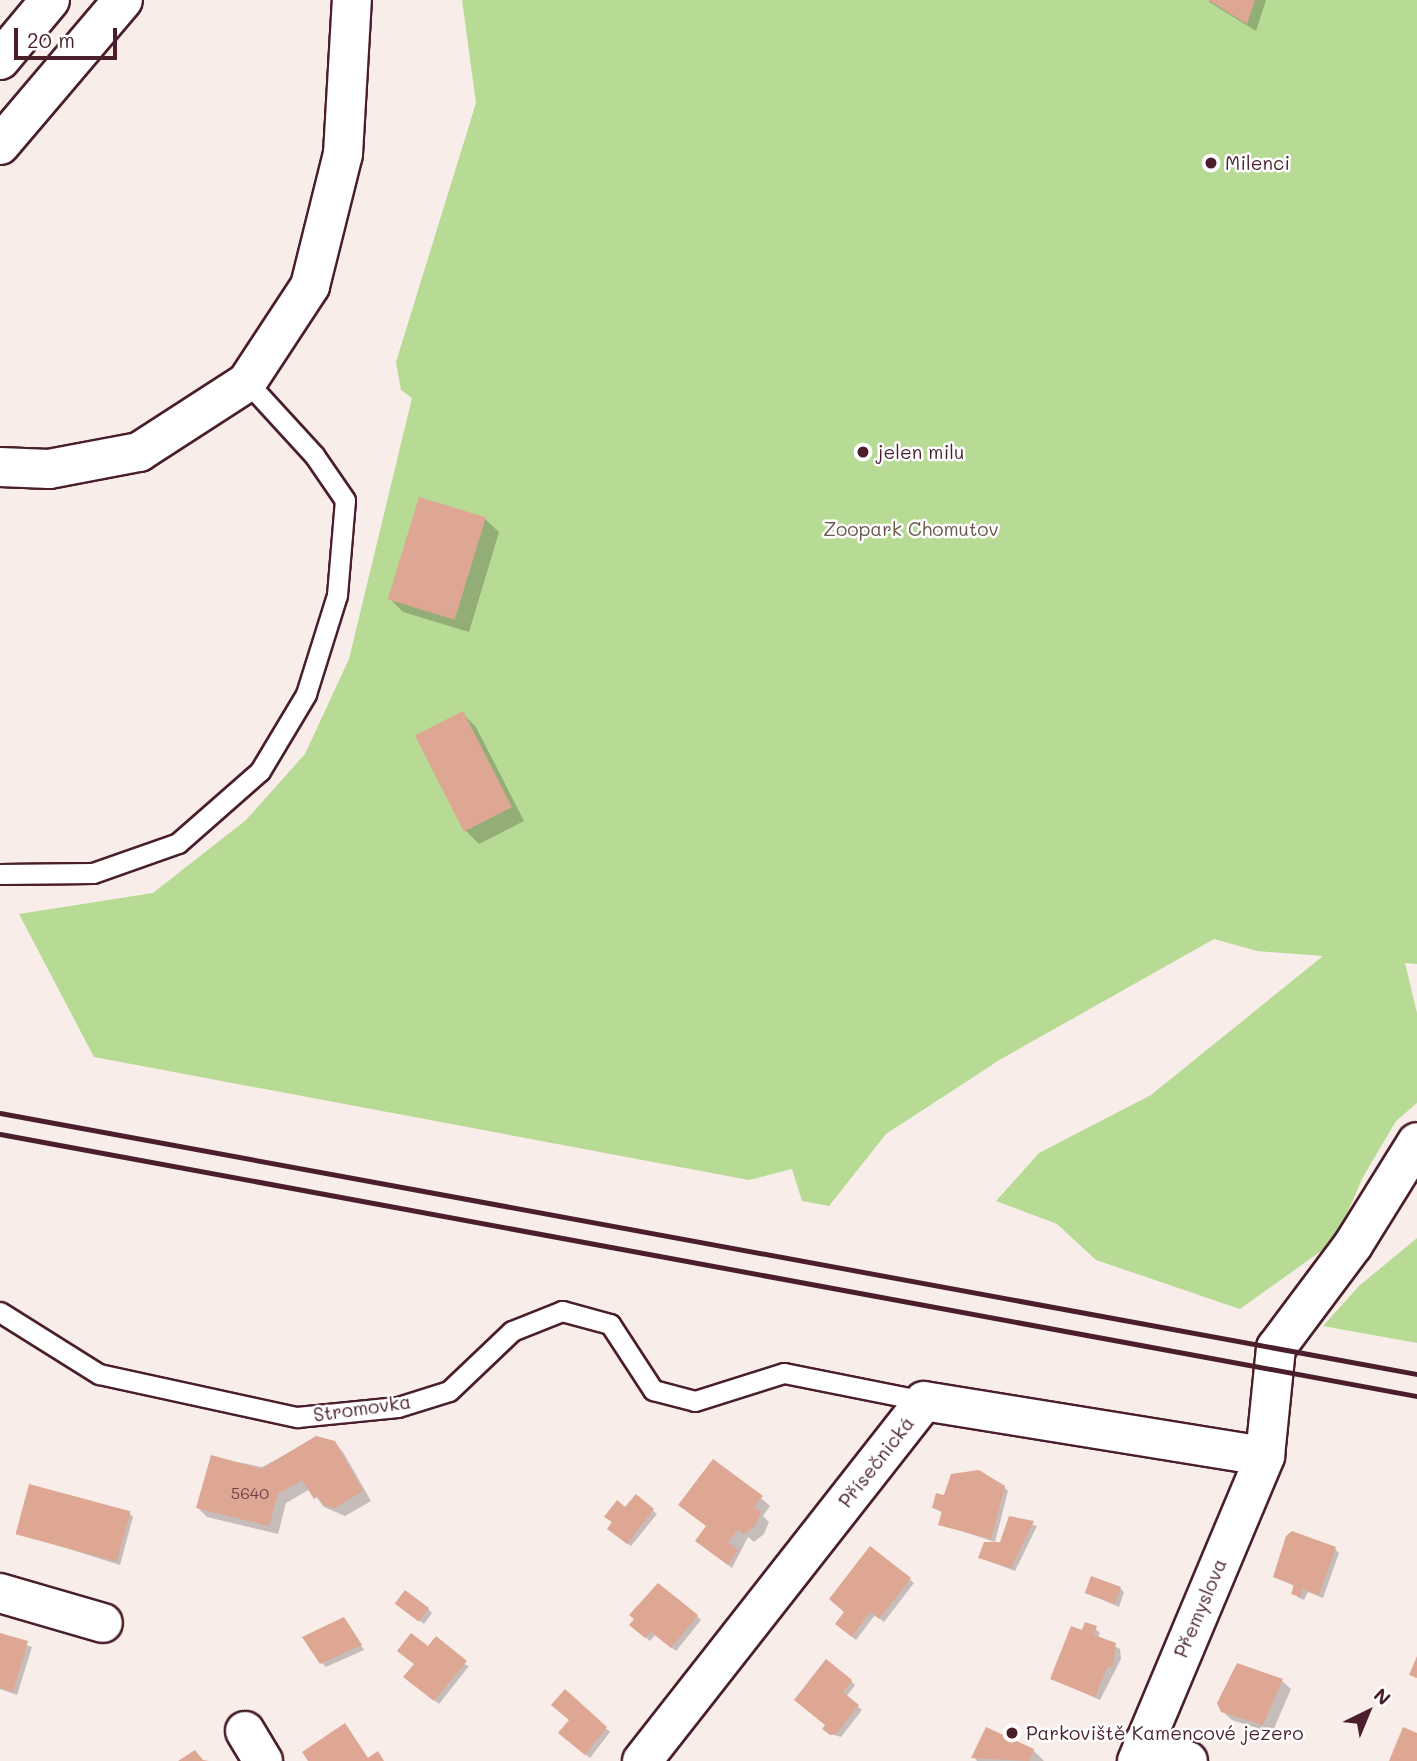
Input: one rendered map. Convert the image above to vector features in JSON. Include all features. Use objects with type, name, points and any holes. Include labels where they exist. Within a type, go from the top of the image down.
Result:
[{"type":"main road","points":[[0,60],[50,0]]},
{"type":"main road","points":[[0,145],[123,0]]},
{"type":"main road","points":[[330,0],[349,54]]},
{"type":"main road","points":[[0,467],[49,469],[139,452],[247,382],[310,286],[343,154],[352,0]]},
{"type":"main road","name":"Přemyslova","points":[[1140,1753],[1265,1456],[1276,1348],[1353,1245],[1417,1142]]},
{"type":"main road","name":"Přísečnická","points":[[642,1761],[924,1401],[1265,1456]]},
{"type":"main road","points":[[0,1593],[103,1623]]},
{"type":"main road","points":[[1140,1753],[1188,1761]]},
{"type":"lane","points":[[0,874],[93,873],[178,843],[260,771],[306,694],[337,595],[345,500],[314,454],[247,382]]},
{"type":"lane","name":"Stromovka","points":[[0,1312],[99,1374],[297,1417],[398,1407],[449,1391],[512,1331],[562,1311],[610,1324],[653,1390],[695,1401],[784,1373],[924,1401]]},
{"type":"green space","name":"Zoopark Chomutov","points":[[462,0],[1417,0],[1417,964],[1405,963],[1417,1013],[1417,1103],[1396,1121],[1363,1177],[1335,1241],[1240,1309],[1096,1260],[1057,1224],[996,1201],[1039,1153],[1151,1095],[1323,956],[1257,951],[1214,939],[1001,1059],[886,1134],[829,1206],[802,1201],[792,1169],[749,1180],[94,1057],[19,914],[153,893],[246,820],[305,754],[349,659],[412,398],[401,390],[396,362],[476,103]]},
{"type":"green space","points":[[1417,1238],[1417,1343],[1323,1326],[1359,1286]]},
{"type":"building","points":[[1208,0],[1255,0],[1247,24]]},
{"type":"building","points":[[419,497],[486,517],[455,620],[388,599]]},
{"type":"building","points":[[463,711],[512,807],[464,832],[415,736]]},
{"type":"building","points":[[316,1436],[335,1441],[363,1491],[335,1508],[323,1505],[318,1496],[314,1499],[302,1480],[278,1494],[269,1526],[196,1508],[211,1455],[261,1469]]},
{"type":"building","points":[[713,1459],[763,1496],[754,1507],[761,1512],[756,1525],[744,1534],[738,1530],[728,1542],[738,1550],[728,1565],[695,1541],[706,1526],[678,1505]]},
{"type":"building","points":[[979,1470],[1005,1486],[991,1539],[938,1525],[942,1511],[932,1508],[936,1493],[944,1495],[951,1474]]},
{"type":"building","points":[[29,1484],[130,1511],[117,1561],[16,1534]]},
{"type":"building","points":[[636,1494],[654,1509],[627,1544],[607,1529],[612,1522],[604,1517],[617,1500],[625,1507]]},
{"type":"building","points":[[1009,1516],[1034,1521],[1011,1568],[978,1558],[984,1542],[1000,1542]]},
{"type":"building","points":[[1292,1531],[1336,1547],[1319,1595],[1303,1589],[1300,1597],[1291,1594],[1294,1585],[1273,1577],[1286,1536]]},
{"type":"building","points":[[870,1546],[911,1578],[879,1619],[870,1612],[852,1637],[835,1624],[844,1612],[829,1599]]},
{"type":"building","points":[[1091,1576],[1121,1587],[1115,1604],[1085,1593]]},
{"type":"building","points":[[658,1583],[698,1615],[671,1648],[651,1632],[645,1638],[629,1625],[634,1619],[629,1615]]},
{"type":"building","points":[[405,1590],[429,1608],[419,1622],[395,1604]]},
{"type":"building","points":[[344,1617],[362,1645],[320,1664],[302,1637]]},
{"type":"building","points":[[1085,1622],[1097,1626],[1094,1635],[1116,1643],[1113,1666],[1107,1668],[1095,1697],[1050,1679],[1071,1626],[1082,1630]]},
{"type":"building","points":[[0,1633],[28,1641],[13,1692],[0,1688]]},
{"type":"building","points":[[411,1633],[428,1646],[436,1636],[467,1661],[434,1701],[403,1677],[414,1664],[397,1651]]},
{"type":"building","points":[[1417,1656],[1417,1678],[1409,1675]]},
{"type":"building","points":[[826,1659],[852,1680],[843,1692],[859,1705],[836,1734],[830,1735],[822,1729],[825,1725],[794,1700]]},
{"type":"building","points":[[1237,1663],[1283,1679],[1263,1725],[1221,1712],[1217,1703]]},
{"type":"building","points":[[565,1689],[607,1727],[585,1755],[558,1733],[569,1720],[551,1705]]},
{"type":"building","points":[[345,1723],[368,1758],[378,1751],[384,1761],[308,1761],[302,1752]]},
{"type":"building","points":[[986,1727],[1034,1749],[1029,1761],[971,1758]]},
{"type":"building","points":[[1403,1727],[1417,1733],[1417,1761],[1389,1761]]},
{"type":"building","points":[[195,1750],[203,1760],[209,1761],[178,1761]]},
{"type":"railway","points":[[0,1113],[1417,1374]]},
{"type":"railway","points":[[0,1134],[1417,1396]]},
{"type":"place","name":"Milenci","points":[[1211,163]]},
{"type":"place","name":"jelen milu","points":[[863,452]]},
{"type":"place","name":"Parkoviště Kamencové jezero","points":[[1012,1733]]}]
